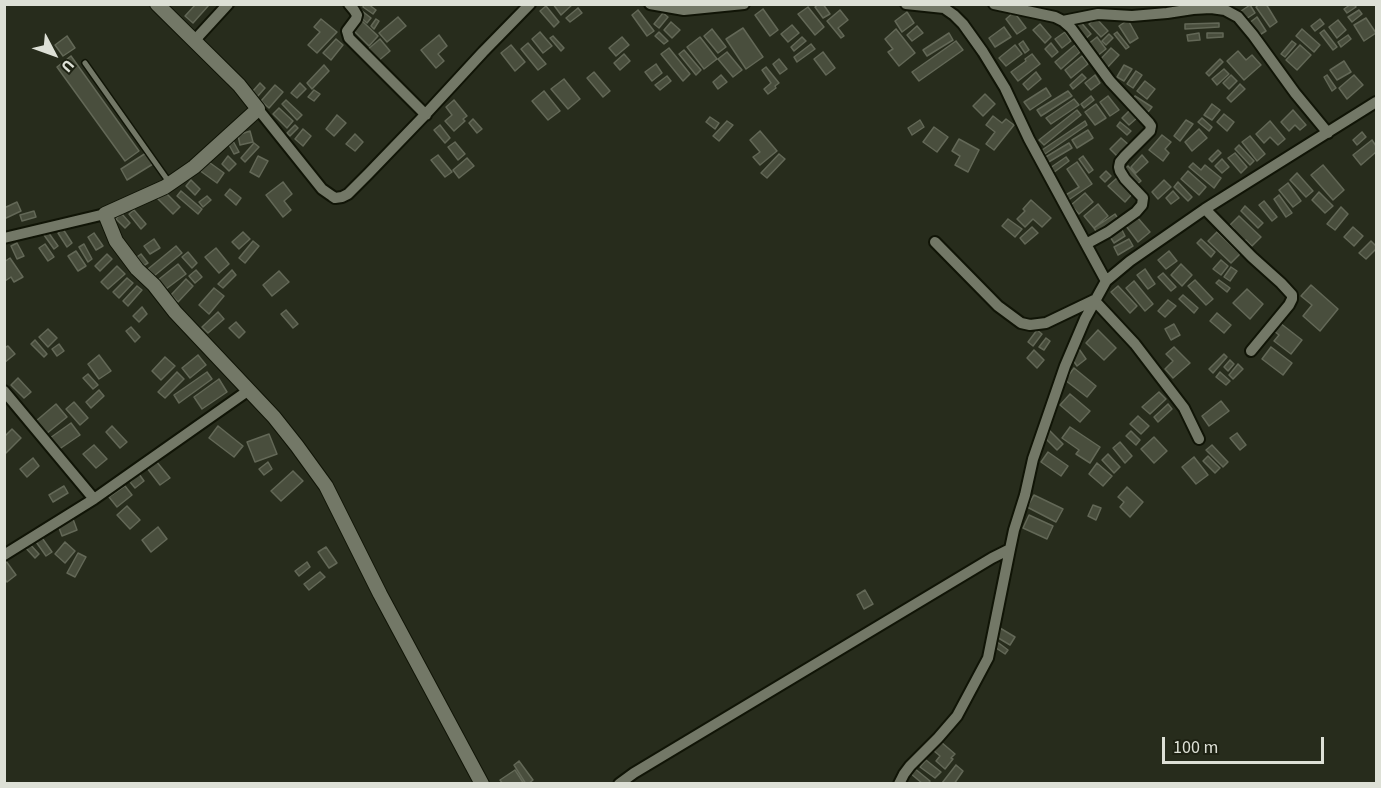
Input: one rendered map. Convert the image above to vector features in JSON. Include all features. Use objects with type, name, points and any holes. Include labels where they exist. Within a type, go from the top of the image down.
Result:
[{"type":"street","points":[[157,4],[239,85],[321,189],[335,198],[348,194],[530,4]]},
{"type":"street","points":[[194,41],[228,4]]},
{"type":"street","points":[[349,4],[357,15],[347,31],[349,38],[426,115]]},
{"type":"street","points":[[650,4],[684,10],[744,4]]},
{"type":"street","points":[[906,4],[949,6],[963,24],[1005,88],[1029,139],[1106,281]]},
{"type":"street","points":[[994,4],[1055,17],[1063,21],[1071,28],[1110,81],[1151,126],[1150,131],[1120,162],[1119,167],[1125,179],[1143,198],[1142,205],[1108,232],[1086,244]]},
{"type":"street","points":[[1063,21],[1098,14],[1132,16],[1193,9],[1225,10],[1238,17],[1253,34],[1295,93],[1328,132]]},
{"type":"street","points":[[899,783],[910,766],[957,716],[988,658],[1010,549],[1036,448],[1065,366],[1106,281],[1130,261],[1205,209],[1377,102]]},
{"type":"street","points":[[4,238],[105,214],[170,183],[194,167],[258,109]]},
{"type":"street","points":[[1205,209],[1292,295],[1289,305],[1251,351]]},
{"type":"street","points":[[105,214],[116,241],[138,269],[175,312],[274,417],[326,486],[385,604],[482,783]]},
{"type":"street","points":[[935,242],[998,306],[1021,322],[1030,325],[1046,323],[1095,300]]},
{"type":"street","points":[[1095,300],[1135,344],[1184,408],[1199,439]]},
{"type":"street","points":[[4,555],[94,499],[249,390]]},
{"type":"street","points":[[4,391],[94,499]]},
{"type":"street","points":[[620,783],[1010,549]]},
{"type":"lane","points":[[85,63],[170,183]]},
{"type":"building","points":[[196,4],[209,5],[193,23],[185,16]]},
{"type":"building","points":[[364,4],[376,10],[373,14],[363,7]]},
{"type":"building","points":[[553,4],[573,4],[561,15]]},
{"type":"building","points":[[823,4],[830,14],[823,18],[815,7]]},
{"type":"building","points":[[1266,4],[1277,22],[1270,27],[1256,7]]},
{"type":"building","points":[[1351,4],[1356,7],[1347,13],[1344,9]]},
{"type":"building","points":[[1250,5],[1255,13],[1246,19],[1241,11]]},
{"type":"building","points":[[546,6],[559,22],[554,27],[540,11]]},
{"type":"building","points":[[808,7],[824,27],[815,35],[798,14]]},
{"type":"building","points":[[578,8],[582,13],[570,22],[566,18]]},
{"type":"building","points":[[763,9],[778,30],[770,36],[755,15]]},
{"type":"building","points":[[638,10],[654,31],[647,36],[632,15]]},
{"type":"building","points":[[840,10],[848,20],[838,28],[844,36],[841,38],[827,21]]},
{"type":"building","points":[[1359,10],[1362,14],[1352,22],[1348,17]]},
{"type":"building","points":[[362,11],[371,18],[367,23],[358,15]]},
{"type":"building","points":[[907,12],[914,23],[902,32],[895,21]]},
{"type":"building","points":[[1014,12],[1026,28],[1017,34],[1006,19]]},
{"type":"building","points":[[663,13],[668,17],[659,28],[654,24]]},
{"type":"building","points":[[398,17],[406,26],[387,42],[379,33]]},
{"type":"building","points":[[1257,17],[1266,31],[1258,36],[1249,23]]},
{"type":"building","points":[[1096,18],[1108,31],[1101,37],[1089,24]]},
{"type":"building","points":[[1366,18],[1376,33],[1364,41],[1354,25]]},
{"type":"building","points":[[321,19],[337,32],[317,53],[308,45],[320,32],[314,27]]},
{"type":"building","points":[[376,19],[379,21],[374,29],[371,26]]},
{"type":"building","points":[[1320,19],[1324,24],[1315,31],[1311,26]]},
{"type":"building","points":[[361,20],[378,36],[369,46],[352,29]]},
{"type":"building","points":[[1079,20],[1091,34],[1084,40],[1072,27]]},
{"type":"building","points":[[1128,20],[1138,38],[1130,43],[1119,26]]},
{"type":"building","points":[[1338,20],[1346,30],[1337,38],[1329,27]]},
{"type":"building","points":[[671,22],[680,30],[672,38],[664,30]]},
{"type":"building","points":[[1219,23],[1219,27],[1185,29],[1185,24]]},
{"type":"building","points":[[1040,24],[1051,37],[1045,43],[1033,30]]},
{"type":"building","points":[[792,25],[799,33],[788,42],[781,34]]},
{"type":"building","points":[[917,26],[923,33],[912,41],[907,35]]},
{"type":"building","points":[[1004,27],[1011,37],[995,47],[989,38]]},
{"type":"building","points":[[743,28],[763,57],[746,69],[726,39]]},
{"type":"building","points":[[712,29],[726,47],[718,53],[704,36]]},
{"type":"building","points":[[896,29],[915,53],[899,66],[888,52],[893,49],[885,39]]},
{"type":"building","points":[[1302,29],[1320,45],[1314,52],[1296,36]]},
{"type":"building","points":[[1324,30],[1337,47],[1333,50],[1320,33]]},
{"type":"building","points":[[540,32],[552,46],[543,53],[532,39]]},
{"type":"building","points":[[659,32],[668,41],[664,44],[655,36]]},
{"type":"building","points":[[1065,32],[1071,41],[1062,48],[1055,39]]},
{"type":"building","points":[[1117,32],[1129,47],[1126,49],[1114,34]]},
{"type":"building","points":[[949,33],[953,40],[927,56],[923,50]]},
{"type":"building","points":[[1199,33],[1200,40],[1188,41],[1187,35]]},
{"type":"building","points":[[1207,33],[1223,33],[1223,37],[1207,38]]},
{"type":"building","points":[[1109,34],[1113,38],[1106,45],[1102,41]]},
{"type":"building","points":[[439,35],[447,46],[438,54],[444,61],[436,68],[421,50]]},
{"type":"building","points":[[1348,35],[1351,39],[1341,47],[1338,42]]},
{"type":"building","points":[[67,36],[75,48],[63,56],[55,45]]},
{"type":"building","points":[[553,36],[564,48],[561,51],[550,38]]},
{"type":"building","points":[[622,37],[629,45],[616,56],[609,48]]},
{"type":"building","points":[[700,37],[717,59],[704,69],[687,47]]},
{"type":"building","points":[[802,37],[806,41],[794,51],[791,47]]},
{"type":"building","points":[[1097,37],[1106,49],[1096,57],[1087,45]]},
{"type":"building","points":[[336,39],[343,45],[331,60],[323,53]]},
{"type":"building","points":[[380,39],[390,51],[377,62],[367,50]]},
{"type":"building","points":[[956,41],[963,50],[919,81],[912,72]]},
{"type":"building","points":[[1023,41],[1029,50],[1025,53],[1019,44]]},
{"type":"building","points":[[1292,41],[1296,44],[1285,57],[1281,54]]},
{"type":"building","points":[[528,43],[546,64],[538,70],[521,49]]},
{"type":"building","points":[[1051,43],[1058,52],[1052,57],[1045,49]]},
{"type":"building","points":[[811,44],[815,49],[797,62],[794,57]]},
{"type":"building","points":[[511,45],[525,62],[515,71],[501,53]]},
{"type":"building","points":[[1015,45],[1022,54],[1006,66],[999,58]]},
{"type":"building","points":[[1075,45],[1080,52],[1061,69],[1055,62]]},
{"type":"building","points":[[1300,45],[1311,55],[1297,70],[1286,60]]},
{"type":"building","points":[[669,48],[690,74],[683,81],[661,54]]},
{"type":"building","points":[[1111,48],[1119,55],[1106,69],[1098,62]]},
{"type":"building","points":[[684,50],[701,70],[696,75],[679,54]]},
{"type":"building","points":[[1238,51],[1246,60],[1252,55],[1261,65],[1244,80],[1227,61]]},
{"type":"building","points":[[727,52],[742,70],[733,77],[718,59]]},
{"type":"building","points":[[823,52],[835,68],[826,75],[814,59]]},
{"type":"building","points":[[624,54],[630,61],[620,70],[614,63]]},
{"type":"building","points":[[1032,54],[1040,64],[1018,81],[1011,72]]},
{"type":"building","points":[[71,56],[139,151],[125,161],[57,67]]},
{"type":"building","points":[[1082,56],[1088,64],[1071,78],[1065,70]]},
{"type":"building","points":[[779,59],[787,69],[780,74],[773,64]]},
{"type":"building","points":[[1220,59],[1223,62],[1209,76],[1206,73]]},
{"type":"building","points":[[1344,61],[1351,72],[1337,80],[1330,70]]},
{"type":"building","points":[[656,64],[662,73],[652,81],[645,72]]},
{"type":"building","points":[[324,65],[329,71],[312,89],[307,83]]},
{"type":"building","points":[[1124,65],[1132,69],[1124,81],[1117,77]]},
{"type":"building","points":[[766,67],[779,83],[768,94],[764,89],[771,83],[762,70]]},
{"type":"building","points":[[1224,69],[1229,74],[1217,85],[1212,79]]},
{"type":"building","points":[[1136,71],[1142,75],[1133,88],[1127,84]]},
{"type":"building","points":[[594,72],[610,91],[603,97],[587,78]]},
{"type":"building","points":[[1036,72],[1041,79],[1028,90],[1023,84]]},
{"type":"building","points":[[1082,74],[1086,78],[1073,89],[1070,85]]},
{"type":"building","points":[[721,75],[727,82],[718,89],[713,82]]},
{"type":"building","points":[[1095,75],[1100,83],[1091,90],[1085,83]]},
{"type":"building","points":[[1231,75],[1237,81],[1229,89],[1223,83]]},
{"type":"building","points":[[1327,75],[1336,88],[1332,91],[1324,77]]},
{"type":"building","points":[[1354,75],[1363,85],[1347,99],[1339,88]]},
{"type":"building","points":[[667,76],[671,81],[660,90],[655,85]]},
{"type":"building","points":[[564,79],[580,99],[568,109],[551,89]]},
{"type":"building","points":[[1145,81],[1155,89],[1147,99],[1137,91]]},
{"type":"building","points":[[260,83],[265,88],[257,97],[252,92]]},
{"type":"building","points":[[300,83],[306,89],[297,98],[291,93]]},
{"type":"building","points":[[1240,84],[1245,89],[1231,102],[1227,98]]},
{"type":"building","points":[[275,85],[283,92],[269,108],[261,101]]},
{"type":"building","points":[[1046,88],[1051,96],[1030,110],[1024,102]]},
{"type":"building","points":[[314,90],[320,94],[314,101],[308,97]]},
{"type":"building","points":[[544,91],[560,111],[548,120],[532,101]]},
{"type":"building","points":[[1068,91],[1072,96],[1041,116],[1037,110]]},
{"type":"building","points":[[985,94],[995,104],[983,116],[973,106]]},
{"type":"building","points":[[1091,96],[1094,100],[1084,108],[1081,104]]},
{"type":"building","points":[[1108,96],[1119,110],[1110,116],[1100,102]]},
{"type":"building","points":[[1135,96],[1152,107],[1148,112],[1132,100]]},
{"type":"building","points":[[1074,99],[1079,105],[1051,124],[1046,118]]},
{"type":"building","points":[[286,100],[302,115],[297,120],[282,104]]},
{"type":"building","points":[[454,100],[467,116],[454,131],[445,121],[452,115],[446,107]]},
{"type":"building","points":[[1096,104],[1106,118],[1095,125],[1085,112]]},
{"type":"building","points":[[1212,104],[1220,110],[1212,120],[1204,115]]},
{"type":"building","points":[[279,108],[293,121],[287,128],[273,114]]},
{"type":"building","points":[[1077,110],[1081,115],[1044,145],[1039,140]]},
{"type":"building","points":[[1130,110],[1137,118],[1129,125],[1122,118]]},
{"type":"building","points":[[1293,110],[1306,125],[1300,130],[1295,125],[1289,131],[1281,122]]},
{"type":"building","points":[[1224,114],[1234,122],[1227,131],[1217,122]]},
{"type":"building","points":[[337,115],[346,123],[334,136],[326,129]]},
{"type":"building","points":[[993,116],[1002,123],[1006,119],[1014,125],[994,150],[986,144],[995,132],[986,125]]},
{"type":"building","points":[[710,117],[719,123],[715,129],[706,122]]},
{"type":"building","points":[[1202,118],[1212,127],[1209,131],[1198,122]]},
{"type":"building","points":[[473,119],[482,129],[477,133],[469,123]]},
{"type":"building","points":[[920,120],[924,127],[912,135],[908,128]]},
{"type":"building","points":[[1186,120],[1193,124],[1180,141],[1174,136]]},
{"type":"building","points":[[727,121],[733,125],[719,141],[713,136]]},
{"type":"building","points":[[1085,121],[1087,125],[1045,154],[1042,150]]},
{"type":"building","points":[[1270,121],[1285,139],[1278,145],[1270,137],[1264,143],[1256,134]]},
{"type":"building","points":[[1120,122],[1131,131],[1127,135],[1117,126]]},
{"type":"building","points":[[295,125],[298,128],[290,136],[287,133]]},
{"type":"building","points":[[440,125],[450,138],[445,143],[434,130]]},
{"type":"building","points":[[934,127],[948,137],[937,152],[923,142]]},
{"type":"building","points":[[303,129],[311,136],[303,146],[295,139]]},
{"type":"building","points":[[1199,129],[1207,138],[1192,151],[1185,142]]},
{"type":"building","points":[[1088,130],[1093,138],[1077,148],[1072,140]]},
{"type":"building","points":[[250,131],[253,142],[240,145],[238,135]]},
{"type":"building","points":[[760,131],[777,151],[760,165],[753,157],[760,152],[750,140]]},
{"type":"building","points":[[1362,132],[1366,137],[1357,145],[1353,140]]},
{"type":"building","points":[[355,134],[363,142],[355,151],[346,144]]},
{"type":"building","points":[[1162,135],[1171,142],[1165,149],[1169,153],[1163,161],[1149,150]]},
{"type":"building","points":[[1250,136],[1265,154],[1257,161],[1242,142]]},
{"type":"building","points":[[1121,138],[1129,145],[1118,157],[1110,149]]},
{"type":"building","points":[[959,139],[979,150],[968,172],[955,165],[960,156],[952,151]]},
{"type":"building","points":[[1372,140],[1376,146],[1376,152],[1361,165],[1353,155]]},
{"type":"building","points":[[233,141],[239,152],[234,154],[228,143]]},
{"type":"building","points":[[455,142],[465,154],[458,160],[448,147]]},
{"type":"building","points":[[254,143],[259,147],[245,162],[241,158]]},
{"type":"building","points":[[1069,143],[1072,148],[1047,163],[1044,158]]},
{"type":"building","points":[[1239,145],[1254,161],[1250,165],[1235,149]]},
{"type":"building","points":[[1218,150],[1221,153],[1212,162],[1209,159]]},
{"type":"building","points":[[146,153],[153,164],[127,180],[121,169]]},
{"type":"building","points":[[1235,153],[1247,167],[1241,173],[1228,158]]},
{"type":"building","points":[[779,154],[785,159],[767,178],[761,173]]},
{"type":"building","points":[[438,155],[452,172],[445,177],[431,160]]},
{"type":"building","points":[[1142,155],[1148,162],[1136,173],[1131,167]]},
{"type":"building","points":[[228,156],[236,164],[229,171],[222,164]]},
{"type":"building","points":[[258,156],[268,161],[259,177],[250,172]]},
{"type":"building","points":[[1083,156],[1093,170],[1089,173],[1079,159]]},
{"type":"building","points":[[1066,157],[1069,161],[1053,173],[1050,168]]},
{"type":"building","points":[[467,158],[474,166],[459,178],[453,170]]},
{"type":"building","points":[[1222,159],[1229,167],[1222,173],[1215,166]]},
{"type":"building","points":[[206,160],[224,173],[217,183],[199,170]]},
{"type":"building","points":[[1077,162],[1092,184],[1067,201],[1064,196],[1079,187],[1067,169]]},
{"type":"building","points":[[1193,163],[1201,170],[1205,165],[1221,178],[1214,188],[1189,167]]},
{"type":"building","points":[[1323,165],[1344,190],[1333,200],[1311,175]]},
{"type":"building","points":[[1128,166],[1141,181],[1136,185],[1123,170]]},
{"type":"building","points":[[1106,171],[1111,176],[1105,182],[1100,177]]},
{"type":"building","points":[[1188,171],[1206,187],[1199,195],[1181,179]]},
{"type":"building","points":[[1297,173],[1313,191],[1306,197],[1290,180]]},
{"type":"building","points":[[1117,178],[1133,193],[1125,202],[1108,186]]},
{"type":"building","points":[[191,180],[200,189],[195,195],[186,186]]},
{"type":"building","points":[[1164,180],[1171,187],[1158,199],[1152,192]]},
{"type":"building","points":[[283,182],[292,194],[284,201],[291,210],[283,217],[266,195]]},
{"type":"building","points":[[1178,182],[1192,197],[1188,201],[1174,187]]},
{"type":"building","points":[[1288,183],[1301,201],[1293,207],[1279,190]]},
{"type":"building","points":[[230,189],[241,198],[236,205],[225,195]]},
{"type":"building","points":[[164,191],[180,207],[173,214],[157,198]]},
{"type":"building","points":[[181,191],[202,209],[198,214],[177,196]]},
{"type":"building","points":[[1173,191],[1179,198],[1171,204],[1166,198]]},
{"type":"building","points":[[1319,192],[1333,206],[1325,213],[1312,200]]},
{"type":"building","points":[[1085,193],[1093,202],[1079,214],[1071,205]]},
{"type":"building","points":[[1279,195],[1292,213],[1286,217],[1274,199]]},
{"type":"building","points":[[207,196],[211,200],[203,207],[199,202]]},
{"type":"building","points":[[1031,200],[1051,218],[1042,227],[1033,219],[1025,227],[1017,219]]},
{"type":"building","points":[[1264,201],[1277,217],[1272,221],[1259,205]]},
{"type":"building","points":[[17,202],[21,211],[4,219],[4,208]]},
{"type":"building","points":[[1098,204],[1108,216],[1094,228],[1084,216]]},
{"type":"building","points":[[1245,206],[1263,223],[1258,228],[1241,211]]},
{"type":"building","points":[[1341,207],[1348,214],[1335,230],[1327,224]]},
{"type":"building","points":[[134,210],[146,224],[141,229],[129,214]]},
{"type":"building","points":[[34,211],[36,217],[22,221],[20,215]]},
{"type":"building","points":[[121,213],[130,223],[125,228],[116,219]]},
{"type":"building","points":[[1115,214],[1119,220],[1098,234],[1094,228]]},
{"type":"building","points":[[1239,216],[1261,237],[1252,246],[1246,240],[1242,245],[1230,234],[1234,229],[1230,225]]},
{"type":"building","points":[[1137,217],[1150,232],[1138,242],[1126,226]]},
{"type":"building","points":[[1008,219],[1022,229],[1015,237],[1002,226]]},
{"type":"building","points":[[1032,227],[1038,233],[1025,244],[1020,238]]},
{"type":"building","points":[[1353,227],[1363,236],[1354,246],[1344,237]]},
{"type":"building","points":[[1121,228],[1125,236],[1114,243],[1109,235]]},
{"type":"building","points":[[63,229],[72,243],[67,247],[58,233]]},
{"type":"building","points":[[48,232],[58,246],[54,249],[44,235]]},
{"type":"building","points":[[243,232],[250,239],[239,249],[232,242]]},
{"type":"building","points":[[1217,232],[1240,254],[1231,263],[1208,241]]},
{"type":"building","points":[[94,233],[103,246],[96,250],[88,237]]},
{"type":"building","points":[[154,239],[160,248],[150,254],[144,246]]},
{"type":"building","points":[[1129,239],[1133,246],[1118,255],[1114,247]]},
{"type":"building","points":[[1201,239],[1215,252],[1211,257],[1197,243]]},
{"type":"building","points":[[253,241],[259,246],[245,263],[239,258]]},
{"type":"building","points":[[1371,241],[1376,249],[1366,259],[1359,253]]},
{"type":"building","points":[[17,243],[24,256],[17,259],[11,246]]},
{"type":"building","points":[[45,244],[54,257],[48,261],[39,248]]},
{"type":"building","points":[[84,244],[92,259],[88,262],[79,247]]},
{"type":"building","points":[[176,246],[182,253],[154,276],[148,269]]},
{"type":"building","points":[[216,248],[229,264],[219,273],[205,257]]},
{"type":"building","points":[[76,251],[86,266],[78,271],[68,256]]},
{"type":"building","points":[[1169,251],[1177,261],[1166,269],[1158,260]]},
{"type":"building","points":[[188,252],[197,263],[192,268],[182,257]]},
{"type":"building","points":[[107,254],[112,259],[100,271],[95,266]]},
{"type":"building","points":[[141,254],[148,263],[143,266],[137,257]]},
{"type":"building","points":[[10,258],[23,277],[14,282],[11,277],[5,281],[4,279],[4,262]]},
{"type":"building","points":[[1221,260],[1228,266],[1221,275],[1213,269]]},
{"type":"building","points":[[178,264],[186,274],[166,289],[158,280]]},
{"type":"building","points":[[1181,264],[1192,275],[1182,286],[1171,275]]},
{"type":"building","points":[[117,266],[125,274],[108,289],[101,282]]},
{"type":"building","points":[[1231,267],[1237,271],[1230,281],[1224,277]]},
{"type":"building","points":[[1145,269],[1155,284],[1148,289],[1137,275]]},
{"type":"building","points":[[196,270],[202,277],[195,283],[189,276]]},
{"type":"building","points":[[232,270],[236,275],[223,288],[218,284]]},
{"type":"building","points":[[279,271],[289,282],[272,296],[263,285]]},
{"type":"building","points":[[1163,273],[1176,287],[1171,291],[1158,277]]},
{"type":"building","points":[[127,278],[133,283],[119,298],[113,292]]},
{"type":"building","points":[[186,279],[193,286],[178,302],[171,295]]},
{"type":"building","points":[[1195,280],[1213,299],[1206,305],[1188,286]]},
{"type":"building","points":[[1219,280],[1230,288],[1227,292],[1216,283]]},
{"type":"building","points":[[1134,281],[1153,304],[1145,311],[1126,288]]},
{"type":"building","points":[[1311,285],[1338,309],[1320,331],[1303,316],[1312,305],[1301,296]]},
{"type":"building","points":[[137,286],[142,290],[128,306],[123,301]]},
{"type":"building","points":[[1118,286],[1137,306],[1130,313],[1111,292]]},
{"type":"building","points":[[214,288],[224,296],[209,314],[199,305]]},
{"type":"building","points":[[1247,289],[1263,304],[1250,319],[1233,303]]},
{"type":"building","points":[[1183,295],[1198,308],[1194,313],[1179,299]]},
{"type":"building","points":[[1168,300],[1176,306],[1165,317],[1158,311]]},
{"type":"building","points":[[142,307],[147,314],[139,322],[133,316]]},
{"type":"building","points":[[286,310],[298,324],[293,328],[281,314]]},
{"type":"building","points":[[218,312],[224,319],[208,333],[202,327]]},
{"type":"building","points":[[1217,313],[1231,325],[1224,333],[1210,321]]},
{"type":"building","points":[[236,322],[245,332],[239,338],[229,328]]},
{"type":"building","points":[[1280,323],[1302,340],[1291,354],[1274,341],[1279,335],[1274,331]]},
{"type":"building","points":[[1174,324],[1180,335],[1171,340],[1165,329]]},
{"type":"building","points":[[131,327],[140,337],[135,342],[126,331]]},
{"type":"building","points":[[48,329],[57,338],[48,347],[39,337]]},
{"type":"building","points":[[1037,330],[1042,334],[1033,346],[1028,342]]},
{"type":"building","points":[[1098,330],[1116,348],[1104,360],[1086,343]]},
{"type":"building","points":[[1046,338],[1050,341],[1044,350],[1039,347]]},
{"type":"building","points":[[35,340],[47,354],[44,357],[31,344]]},
{"type":"building","points":[[59,344],[64,351],[57,356],[52,349]]},
{"type":"building","points":[[8,346],[15,354],[4,363],[4,348]]},
{"type":"building","points":[[1174,347],[1190,363],[1173,378],[1165,369],[1173,361],[1166,354]]},
{"type":"building","points":[[1271,347],[1292,363],[1283,375],[1262,359]]},
{"type":"building","points":[[1079,349],[1086,359],[1077,366],[1070,356]]},
{"type":"building","points":[[1034,350],[1044,360],[1037,368],[1027,358]]},
{"type":"building","points":[[1224,354],[1227,357],[1213,373],[1209,369]]},
{"type":"building","points":[[99,355],[111,371],[99,379],[88,364]]},
{"type":"building","points":[[198,355],[206,365],[190,378],[182,368]]},
{"type":"building","points":[[165,357],[175,366],[161,380],[152,371]]},
{"type":"building","points":[[1230,360],[1234,364],[1228,371],[1224,367]]},
{"type":"building","points":[[1238,364],[1243,369],[1233,379],[1229,375]]},
{"type":"building","points":[[1074,368],[1096,386],[1087,397],[1065,380]]},
{"type":"building","points":[[177,372],[184,379],[165,398],[158,392]]},
{"type":"building","points":[[207,372],[212,379],[179,403],[174,395]]},
{"type":"building","points":[[1220,372],[1230,381],[1226,385],[1216,377]]},
{"type":"building","points":[[88,374],[98,385],[93,389],[83,378]]},
{"type":"building","points":[[18,378],[31,392],[24,398],[11,385]]},
{"type":"building","points":[[219,379],[227,392],[202,409],[194,397]]},
{"type":"building","points":[[99,390],[104,396],[91,408],[86,402]]},
{"type":"building","points":[[1159,392],[1166,399],[1150,414],[1142,407]]},
{"type":"building","points":[[1070,394],[1090,411],[1080,422],[1060,405]]},
{"type":"building","points":[[1221,401],[1229,411],[1209,426],[1202,416]]},
{"type":"building","points":[[74,402],[88,418],[80,425],[66,409]]},
{"type":"building","points":[[56,404],[67,417],[46,434],[36,421]]},
{"type":"building","points":[[1168,404],[1172,409],[1158,422],[1154,417]]},
{"type":"building","points":[[1138,416],[1149,426],[1141,434],[1130,424]]},
{"type":"building","points":[[71,423],[80,435],[58,450],[50,438]]},
{"type":"building","points":[[112,426],[127,442],[120,448],[106,432]]},
{"type":"building","points":[[218,426],[243,446],[234,457],[209,438]]},
{"type":"building","points":[[1070,427],[1100,447],[1090,463],[1076,454],[1079,450],[1062,438]]},
{"type":"building","points":[[12,429],[21,438],[6,453],[4,452],[4,437]]},
{"type":"building","points":[[1048,429],[1063,444],[1057,450],[1042,435]]},
{"type":"building","points":[[1131,431],[1140,440],[1136,445],[1126,436]]},
{"type":"building","points":[[1237,433],[1246,445],[1240,450],[1230,438]]},
{"type":"building","points":[[269,434],[277,454],[255,462],[247,442]]},
{"type":"building","points":[[1154,437],[1167,451],[1154,463],[1141,449]]},
{"type":"building","points":[[1120,442],[1132,456],[1125,463],[1113,448]]},
{"type":"building","points":[[94,445],[107,459],[96,468],[83,454]]},
{"type":"building","points":[[1212,445],[1228,462],[1223,467],[1206,450]]},
{"type":"building","points":[[1048,452],[1068,466],[1061,476],[1041,462]]},
{"type":"building","points":[[1108,454],[1120,467],[1114,473],[1102,460]]},
{"type":"building","points":[[1208,456],[1220,468],[1215,473],[1203,461]]},
{"type":"building","points":[[1194,457],[1208,475],[1196,484],[1182,467]]},
{"type":"building","points":[[33,458],[39,466],[27,477],[20,469]]},
{"type":"building","points":[[156,461],[170,478],[160,485],[147,468]]},
{"type":"building","points":[[268,462],[272,469],[264,475],[259,469]]},
{"type":"building","points":[[1097,463],[1112,476],[1103,486],[1089,474]]},
{"type":"building","points":[[293,471],[303,481],[281,501],[271,491]]},
{"type":"building","points":[[139,474],[144,481],[135,488],[130,482]]},
{"type":"building","points":[[64,486],[68,493],[53,502],[49,495]]},
{"type":"building","points":[[125,486],[132,495],[117,507],[109,497]]},
{"type":"building","points":[[1127,487],[1143,502],[1130,517],[1120,507],[1124,502],[1118,497]]},
{"type":"building","points":[[1034,495],[1063,509],[1056,522],[1027,507]]},
{"type":"building","points":[[1093,505],[1101,508],[1096,520],[1088,516]]},
{"type":"building","points":[[127,506],[140,520],[130,529],[117,515]]},
{"type":"building","points":[[1029,515],[1053,526],[1047,539],[1023,528]]},
{"type":"building","points":[[73,519],[77,530],[62,536],[58,525]]},
{"type":"building","points":[[158,527],[167,539],[151,552],[142,540]]},
{"type":"building","points":[[40,535],[52,552],[46,556],[34,539]]},
{"type":"building","points":[[27,541],[39,554],[35,558],[23,545]]},
{"type":"building","points":[[65,542],[75,551],[65,563],[55,554]]},
{"type":"building","points":[[326,547],[337,563],[329,568],[318,552]]},
{"type":"building","points":[[78,553],[86,557],[75,577],[67,573]]},
{"type":"building","points":[[6,561],[16,575],[7,582],[4,578],[4,562]]},
{"type":"building","points":[[307,562],[310,567],[299,576],[295,571]]},
{"type":"building","points":[[320,572],[325,577],[309,590],[304,584]]},
{"type":"building","points":[[865,590],[873,604],[864,609],[857,595]]},
{"type":"building","points":[[1000,628],[1015,637],[1010,645],[995,636]]},
{"type":"building","points":[[996,641],[1008,650],[1005,654],[993,646]]},
{"type":"building","points":[[941,742],[955,754],[945,769],[936,761],[940,756],[934,751]]},
{"type":"building","points":[[926,760],[941,772],[935,778],[920,767]]},
{"type":"building","points":[[519,761],[533,780],[528,784],[514,765]]},
{"type":"building","points":[[956,765],[963,771],[954,784],[943,784],[942,783]]},
{"type":"building","points":[[914,768],[930,781],[928,784],[923,784],[910,773]]},
{"type":"building","points":[[515,770],[524,784],[503,784],[500,780]]}]
